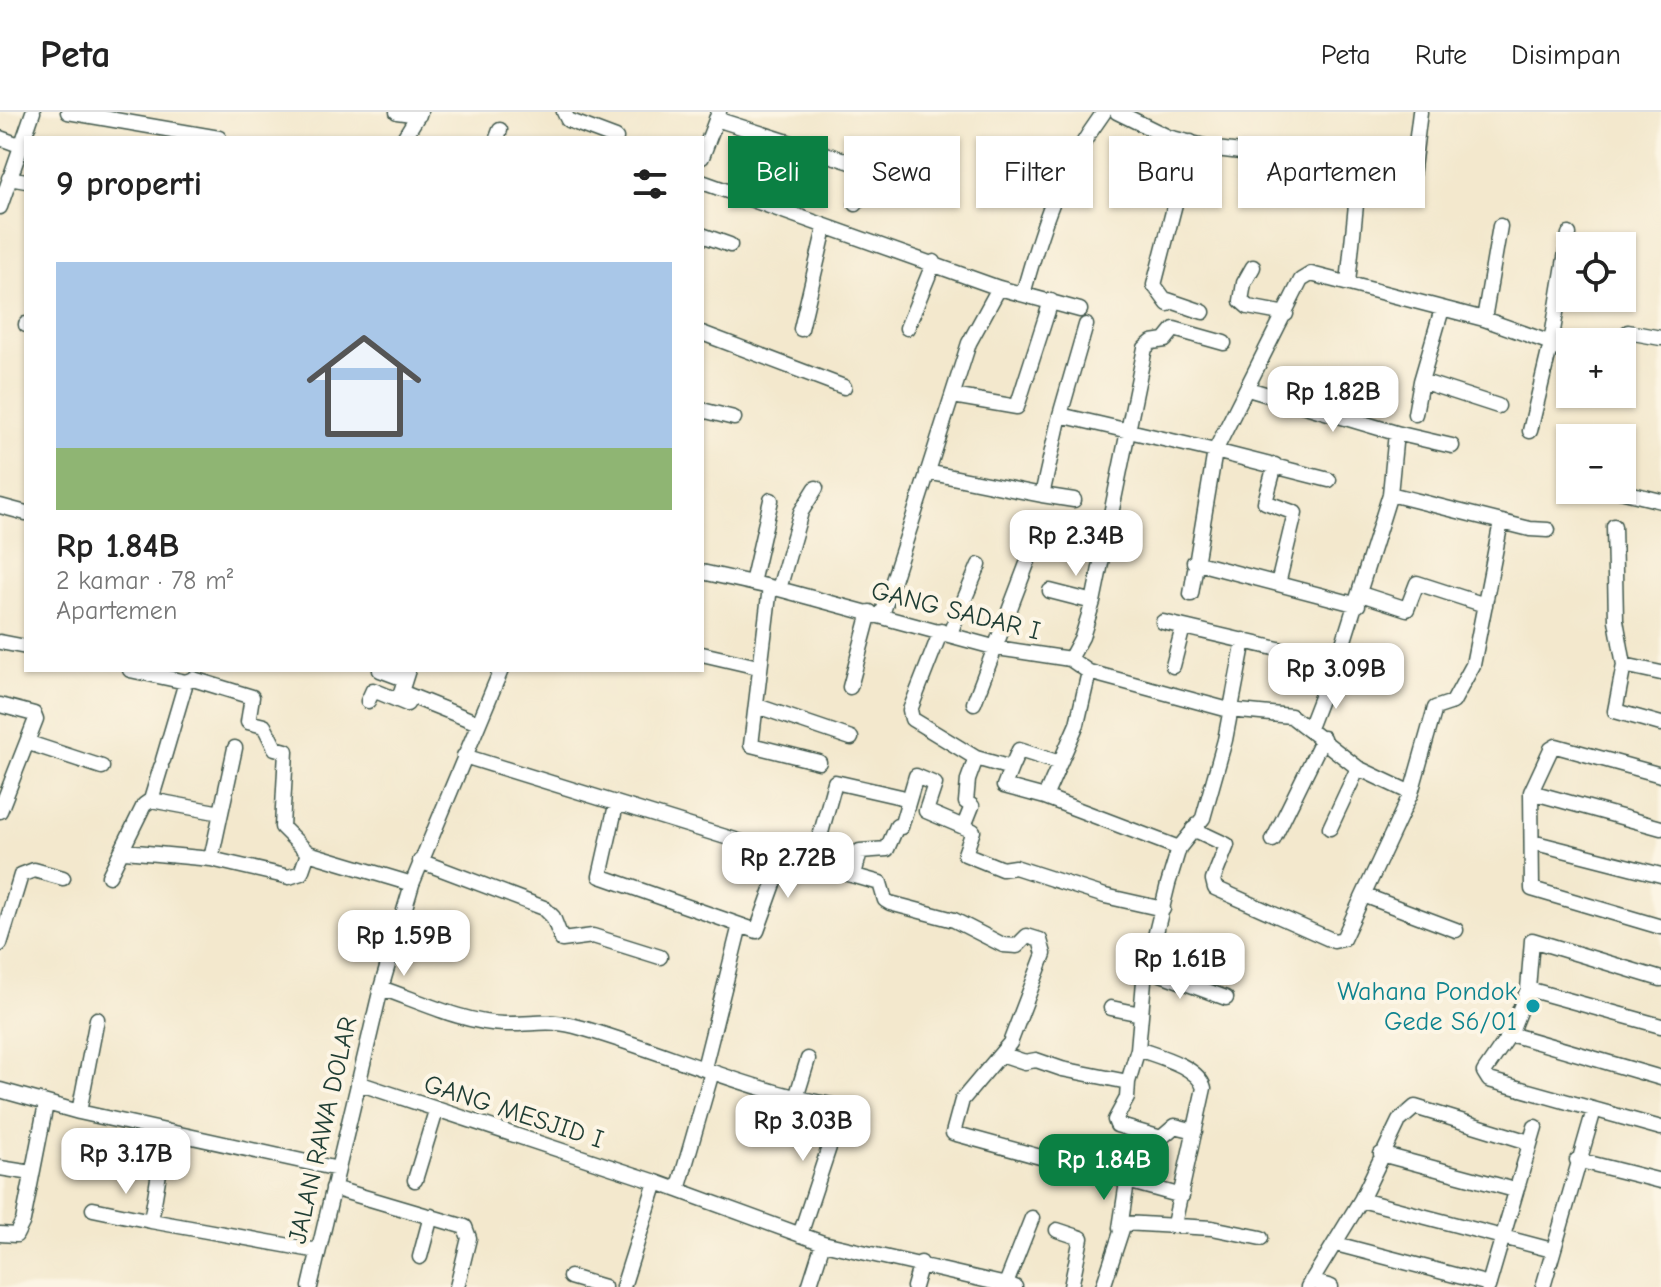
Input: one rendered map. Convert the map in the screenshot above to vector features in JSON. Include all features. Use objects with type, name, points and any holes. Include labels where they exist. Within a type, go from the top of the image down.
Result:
[{"type":"street","points":[[25,136],[33,112]]},
{"type":"street","points":[[68,112],[207,136]]},
{"type":"street","points":[[397,112],[419,114],[405,136]]},
{"type":"street","points":[[1023,294],[1041,229],[1063,171],[1104,112]]},
{"type":"street","points":[[1117,112],[1154,132],[1169,136]]},
{"type":"street","points":[[1417,136],[1420,112]]},
{"type":"street","points":[[565,114],[612,136]]},
{"type":"street","points":[[704,152],[718,116],[844,159]]},
{"type":"street","points":[[0,138],[22,146]]},
{"type":"street","points":[[0,207],[24,140]]},
{"type":"street","points":[[9,178],[24,181]]},
{"type":"street","points":[[704,183],[825,228],[934,262],[999,288],[1080,310]]},
{"type":"street","points":[[1174,208],[1154,285],[1168,302],[1203,312]]},
{"type":"street","points":[[1348,283],[1356,208]]},
{"type":"street","points":[[1484,319],[1500,226]]},
{"type":"street","points":[[801,329],[825,228]]},
{"type":"street","points":[[704,236],[730,245]]},
{"type":"street","points":[[907,328],[934,262]]},
{"type":"street","points":[[1253,267],[1244,283],[1241,301],[1248,307],[1286,314]]},
{"type":"street","points":[[1191,594],[1215,451],[1305,275],[1348,283],[1484,319],[1556,347]]},
{"type":"street","points":[[850,687],[927,472],[969,343],[999,288]]},
{"type":"street","points":[[953,396],[1018,406],[1051,301]]},
{"type":"street","points":[[1415,414],[1421,381],[1442,309]]},
{"type":"street","points":[[1530,431],[1556,312]]},
{"type":"street","points":[[1042,495],[1060,415],[1086,325]]},
{"type":"street","name":"GANG SADAR I","points":[[704,572],[946,632],[997,648],[1070,659],[1093,602],[1147,345],[1165,340],[1174,329],[1224,343]]},
{"type":"street","points":[[704,334],[844,387]]},
{"type":"street","points":[[1636,336],[1661,338]]},
{"type":"street","points":[[1421,381],[1498,406]]},
{"type":"street","points":[[1248,389],[1396,433],[1452,446]]},
{"type":"street","points":[[704,410],[734,418]]},
{"type":"street","points":[[1060,415],[1329,480]]},
{"type":"street","points":[[1341,650],[1390,494],[1396,433]]},
{"type":"street","points":[[1275,465],[1265,502],[1292,509],[1295,513],[1278,584]]},
{"type":"street","points":[[927,472],[1074,500]]},
{"type":"street","points":[[816,488],[801,512],[774,588],[758,667],[752,737],[754,749],[780,751],[819,762]]},
{"type":"street","points":[[1390,494],[1501,522],[1548,530]]},
{"type":"street","points":[[1636,495],[1661,501]]},
{"type":"street","points":[[752,583],[771,500]]},
{"type":"street","points":[[0,506],[24,512]]},
{"type":"street","points":[[1193,829],[1227,845],[1213,886],[1334,941],[1343,939],[1366,896],[1411,793],[1435,708],[1453,702],[1473,665],[1501,522]]},
{"type":"street","points":[[1614,526],[1616,620],[1624,665],[1615,711],[1661,724]]},
{"type":"street","points":[[974,703],[1028,561]]},
{"type":"street","points":[[1194,562],[1278,584],[1406,609],[1417,583],[1485,605]]},
{"type":"street","points":[[979,565],[910,716],[976,758],[1011,768]]},
{"type":"street","points":[[1050,591],[1093,602]]},
{"type":"street","points":[[1163,622],[1325,660]]},
{"type":"street","points":[[1173,666],[1183,627]]},
{"type":"street","points":[[1195,1131],[1175,1126],[1161,1138],[1117,1125],[1115,1120],[1127,1098],[1128,1082],[1138,1049],[1147,969],[1179,848],[1203,818],[1225,740],[1244,640]]},
{"type":"street","points":[[0,642],[24,647]]},
{"type":"street","points":[[704,654],[758,667]]},
{"type":"street","points":[[1070,659],[1089,672],[1229,710],[1291,716],[1358,768],[1411,793]]},
{"type":"street","points":[[1624,665],[1661,673]]},
{"type":"street","points":[[146,672],[192,678],[252,697],[248,722],[264,726],[275,748],[286,751],[282,827],[308,853],[412,884]]},
{"type":"street","name":"JALAN RAWA DOLAR","points":[[310,1287],[381,988],[412,884],[500,672]]},
{"type":"street","points":[[1045,797],[1077,724],[1089,672]]},
{"type":"street","points":[[406,674],[401,692],[478,723]]},
{"type":"street","points":[[109,876],[125,851],[140,813],[151,800],[192,678]]},
{"type":"street","points":[[1309,728],[1328,679]]},
{"type":"street","points":[[368,701],[373,690],[407,704],[411,696]]},
{"type":"street","points":[[0,705],[35,716],[29,743],[9,782],[0,811]]},
{"type":"street","points":[[757,706],[851,738]]},
{"type":"street","points":[[1273,840],[1323,738]]},
{"type":"street","points":[[29,743],[102,767]]},
{"type":"street","points":[[1661,775],[1556,746],[1551,749],[1531,792],[1532,889],[1661,927]]},
{"type":"street","points":[[211,859],[235,748]]},
{"type":"street","points":[[1060,763],[1019,750],[1004,786],[1045,797],[1179,848]]},
{"type":"street","points":[[464,756],[758,847]]},
{"type":"street","points":[[964,826],[972,806],[966,802],[968,780],[976,758]]},
{"type":"street","points":[[1330,828],[1358,768]]},
{"type":"street","points":[[854,875],[860,851],[887,849],[897,826],[901,827],[916,776],[935,784],[926,811],[973,831],[965,854],[1002,869],[1015,867],[1105,896],[1163,909]]},
{"type":"street","points":[[813,862],[835,782],[901,797]]},
{"type":"street","points":[[1531,792],[1661,828]]},
{"type":"street","points":[[151,800],[221,813]]},
{"type":"street","points":[[616,805],[600,876],[757,931],[784,856],[880,883],[885,900],[890,903],[954,920],[1003,945],[1017,946],[1027,936],[1042,942],[1044,954],[1033,991],[1010,1043],[962,1100],[953,1133],[1182,1196]]},
{"type":"street","points":[[1532,842],[1661,875]]},
{"type":"street","points":[[125,851],[211,859],[289,877],[301,873],[308,853]]},
{"type":"street","points":[[420,861],[544,908],[553,917],[562,940],[593,936],[660,957]]},
{"type":"street","points":[[0,944],[21,875],[34,870],[63,878]]},
{"type":"street","points":[[1366,896],[1456,930]]},
{"type":"street","points":[[678,1190],[740,925]]},
{"type":"street","points":[[1661,979],[1532,940],[1528,989],[1510,1034],[1485,1069],[1489,1080],[1661,1128]]},
{"type":"street","points":[[1147,969],[1226,998]]},
{"type":"street","points":[[381,988],[483,1021],[505,1024],[526,1021],[562,1023],[796,1098],[832,1105],[838,1115],[800,1235]]},
{"type":"street","points":[[1528,989],[1661,1026]]},
{"type":"street","points":[[1111,1008],[1141,1014]]},
{"type":"street","points":[[79,1112],[97,1019]]},
{"type":"street","points":[[1510,1034],[1661,1078]]},
{"type":"street","points":[[1138,1049],[1202,1081],[1195,1131],[1174,1224]]},
{"type":"street","points":[[1001,1054],[1025,1062],[1036,1060],[1062,1069],[1128,1082]]},
{"type":"street","points":[[796,1098],[808,1059]]},
{"type":"street","name":"GANG MESJID I","points":[[358,1083],[656,1182],[823,1243],[921,1263],[1010,1286]]},
{"type":"street","points":[[0,1090],[79,1112],[338,1169]]},
{"type":"street","points":[[0,1234],[12,1237],[18,1232],[46,1104]]},
{"type":"street","points":[[1331,1287],[1310,1284],[1361,1200],[1399,1121],[1419,1105],[1529,1142]]},
{"type":"street","points":[[1543,1287],[1577,1160],[1594,1110]]},
{"type":"street","points":[[415,1180],[436,1111]]},
{"type":"street","points":[[1336,1244],[1489,1285],[1535,1127]]},
{"type":"street","points":[[151,1221],[166,1131]]},
{"type":"street","points":[[1381,1154],[1515,1190]]},
{"type":"street","points":[[1577,1160],[1661,1181]]},
{"type":"street","points":[[0,1168],[32,1173]]},
{"type":"street","points":[[623,1287],[656,1182]]},
{"type":"street","points":[[1103,1287],[1120,1228],[1127,1182]]},
{"type":"street","points":[[333,1188],[460,1224],[467,1232],[457,1287]]},
{"type":"street","points":[[1361,1200],[1552,1250]]},
{"type":"street","points":[[93,1209],[318,1251]]},
{"type":"street","points":[[420,1257],[431,1216]]},
{"type":"street","points":[[1010,1286],[1032,1218]]},
{"type":"street","points":[[1120,1228],[1132,1221],[1174,1224],[1261,1238]]},
{"type":"street","points":[[1057,1230],[1081,1238],[1071,1287]]},
{"type":"street","points":[[809,1287],[823,1243]]},
{"type":"street","points":[[914,1287],[921,1263]]},
{"type":"street","points":[[570,1277],[604,1287]]},
{"type":"place","name":"Wahana Pondok Gede S6/01","points":[[1533,1006]]}]
